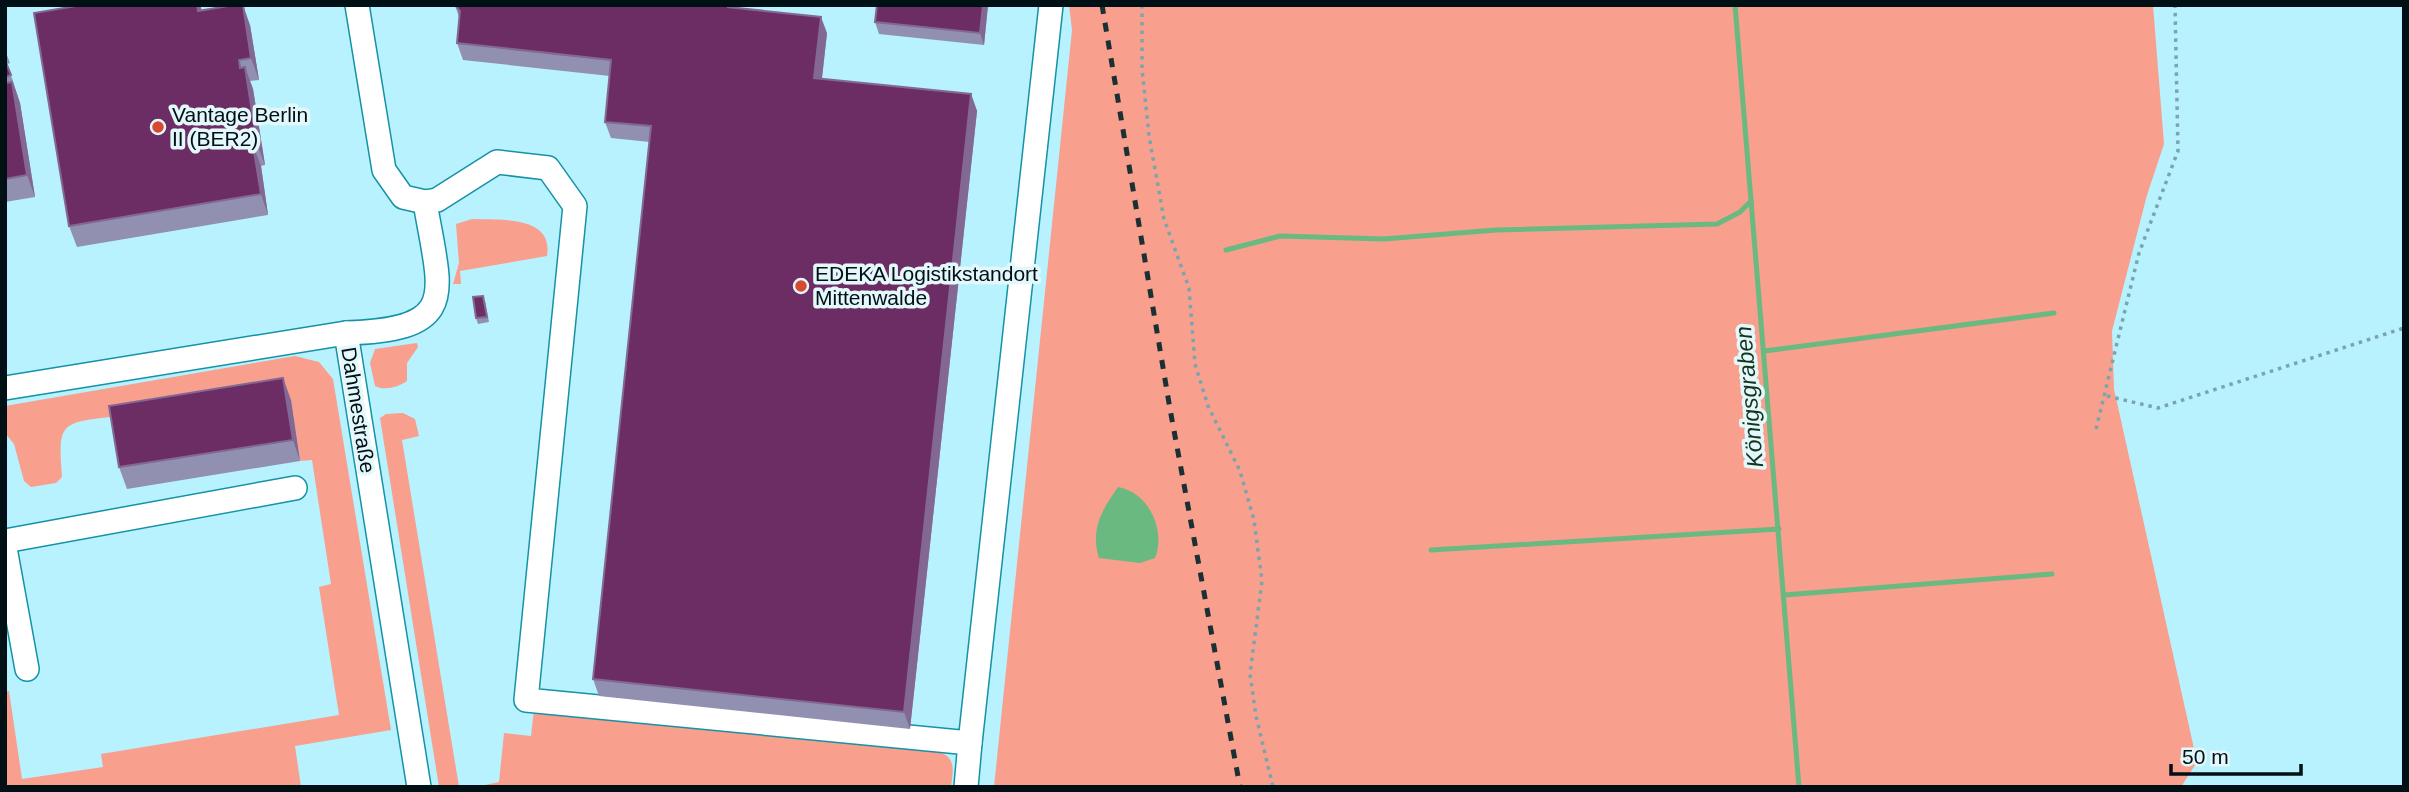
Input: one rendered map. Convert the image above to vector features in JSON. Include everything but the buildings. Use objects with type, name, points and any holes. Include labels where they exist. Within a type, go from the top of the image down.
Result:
[{"type":"street","points":[[357,5],[384,170],[403,197],[425,202],[437,200],[497,162],[548,168],[575,206],[526,700],[970,743]]},
{"type":"street","points":[[966,787],[996,536],[1051,5]]},
{"type":"street","points":[[346,333],[380,332],[411,323],[426,316],[436,304],[439,288],[425,202]]},
{"type":"street","name":"Dahmestraße","points":[[5,388],[346,333],[419,787]]},
{"type":"street","points":[[5,541],[295,488]]},
{"type":"street","points":[[5,548],[27,669]]},
{"type":"path","points":[[1142,5],[1142,69],[1149,136],[1164,219],[1189,288],[1195,364],[1208,406],[1240,471],[1254,520],[1262,581],[1250,674],[1256,716],[1273,787]]},
{"type":"path","points":[[2096,429],[2139,253],[2178,151],[2175,5]]},
{"type":"path","points":[[2106,396],[2158,408],[2404,328]]},
{"type":"shaded area","points":[[1069,5],[2153,5],[2164,144],[2147,195],[2112,331],[2114,389],[2197,762],[2181,787],[994,787],[1072,30]]},
{"type":"shaded area","points":[[472,219],[509,220],[533,227],[542,233],[547,243],[547,256],[460,271],[461,284],[453,284],[459,263],[456,224]]},
{"type":"shaded area","points":[[417,343],[418,347],[407,363],[407,381],[391,388],[375,386],[370,363],[375,349]]},
{"type":"shaded area","points":[[295,356],[319,362],[333,379],[391,730],[295,746],[301,787],[5,787],[5,692],[9,691],[22,779],[103,767],[101,754],[339,715],[319,587],[331,584],[312,460],[300,461],[291,400],[117,427],[111,417],[72,424],[62,436],[62,477],[56,483],[31,487],[24,481],[14,444],[5,433],[5,406]]},
{"type":"shaded area","points":[[403,413],[415,419],[419,436],[402,440],[459,787],[439,787],[380,418],[386,414]]},
{"type":"shaded area","points":[[1118,487],[1138,496],[1152,514],[1158,536],[1155,558],[1140,563],[1099,558],[1096,538],[1099,520]]},
{"type":"shaded area","points":[[534,709],[937,752],[951,761],[951,787],[476,787],[499,782],[504,733],[531,736]]},
{"type":"waterway","name":"Königsgraben","points":[[1735,5],[1799,787]]},
{"type":"waterway","points":[[1226,250],[1280,236],[1384,239],[1496,230],[1717,224],[1740,212],[1751,201]]},
{"type":"waterway","points":[[1764,351],[2054,313]]},
{"type":"waterway","points":[[1431,550],[1779,529]]},
{"type":"waterway","points":[[1784,595],[2052,574]]},
{"type":"railway","points":[[1102,5],[1170,409],[1240,787]]},
{"type":"place","name":"Vantage Berlin II (BER2)","points":[[158,127]]},
{"type":"place","name":"EDEKA Logistikstandort Mittenwalde","points":[[801,286]]}]
